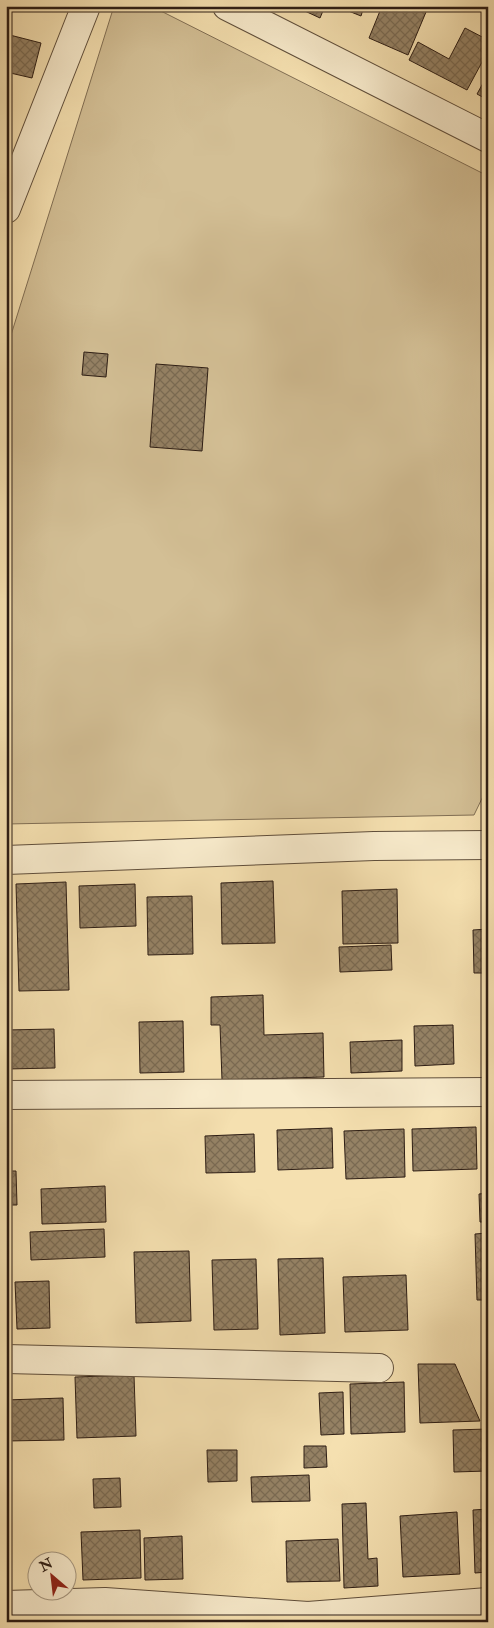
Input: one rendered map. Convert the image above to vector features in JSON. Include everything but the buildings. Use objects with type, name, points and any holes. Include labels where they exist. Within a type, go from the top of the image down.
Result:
[{"type":"street","points":[[6,209],[17,153],[86,6]]},
{"type":"street","points":[[227,6],[488,138]]},
{"type":"street","points":[[6,860],[374,846],[488,845]]},
{"type":"street","points":[[6,1095],[488,1092]]},
{"type":"street","points":[[6,1359],[379,1368]]},
{"type":"street","points":[[6,1605],[105,1602],[308,1616],[488,1602]]},
{"type":"shaded area","points":[[114,6],[151,6],[488,176],[488,786],[474,815],[6,824],[6,351]]}]
